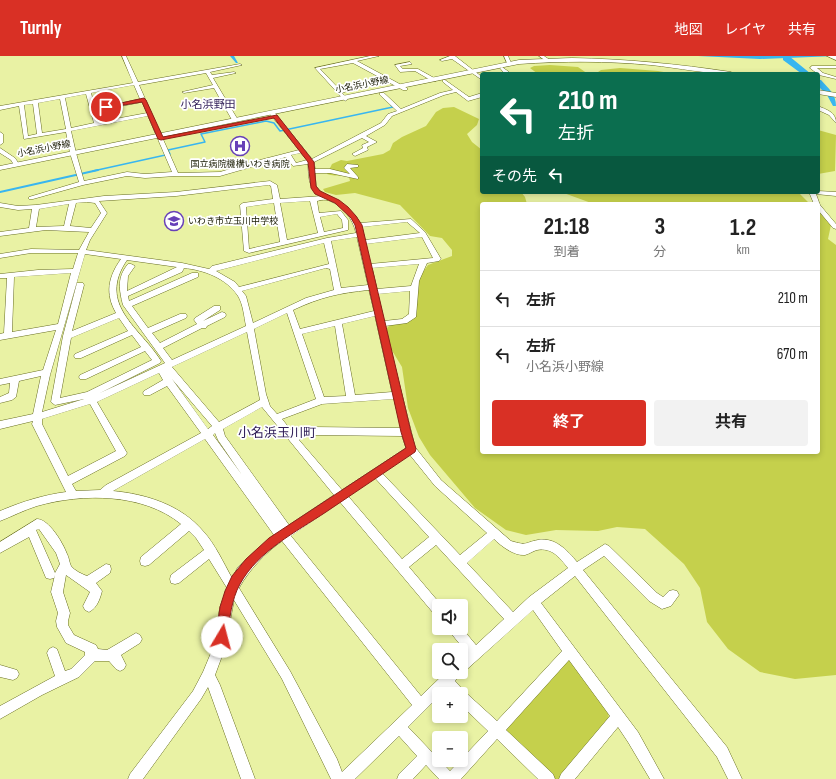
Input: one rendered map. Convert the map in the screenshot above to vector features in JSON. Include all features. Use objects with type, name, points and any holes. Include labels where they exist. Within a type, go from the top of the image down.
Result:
[{"type":"main road","points":[[830,56],[836,58]]},
{"type":"main road","name":"小名浜小野線","points":[[160,137],[345,98],[445,81],[510,64],[548,60],[644,62],[674,64],[720,72]]},
{"type":"main road","name":"小名浜小野線","points":[[0,172],[160,137],[382,94],[434,80],[524,64],[553,62],[646,64],[699,72]]},
{"type":"main road","points":[[820,91],[836,94]]},
{"type":"main road","name":"小名浜小野線","points":[[0,168],[73,155]]},
{"type":"street","points":[[124,56],[176,174]]},
{"type":"street","points":[[345,98],[317,68],[341,65],[377,56]]},
{"type":"street","points":[[506,56],[510,64]]},
{"type":"street","points":[[541,56],[548,60]]},
{"type":"street","points":[[442,60],[452,57],[480,78]]},
{"type":"street","points":[[354,61],[404,88]]},
{"type":"street","points":[[449,64],[459,61]]},
{"type":"street","points":[[410,63],[397,65],[402,71],[416,70],[434,80]]},
{"type":"street","points":[[186,86],[240,66]]},
{"type":"street","points":[[818,72],[812,67],[836,67]]},
{"type":"street","points":[[502,68],[506,72]]},
{"type":"street","points":[[374,72],[383,69]]},
{"type":"street","points":[[407,74],[416,70]]},
{"type":"street","points":[[0,108],[136,84],[210,78],[234,73]]},
{"type":"street","points":[[820,73],[836,78]]},
{"type":"street","points":[[184,92],[210,78]]},
{"type":"street","points":[[210,78],[235,120]]},
{"type":"street","points":[[445,81],[468,99],[480,96]]},
{"type":"street","points":[[339,92],[350,88]]},
{"type":"street","points":[[312,167],[383,124],[390,115],[438,95],[458,90]]},
{"type":"street","points":[[88,93],[94,104],[97,124]]},
{"type":"street","points":[[382,94],[400,111]]},
{"type":"street","points":[[32,228],[40,206],[50,202],[76,197],[82,183],[73,155],[62,97]]},
{"type":"street","points":[[109,101],[104,104],[114,108],[131,105],[144,100]]},
{"type":"street","points":[[35,102],[40,135]]},
{"type":"street","points":[[21,104],[26,138],[97,124],[151,116]]},
{"type":"street","points":[[820,109],[831,114],[836,121]]},
{"type":"street","points":[[274,114],[312,167],[313,186],[318,192],[337,202],[354,217],[360,233],[411,449],[438,483],[508,545],[524,550],[539,545],[550,546],[562,552],[722,752],[736,779]]},
{"type":"street","points":[[0,134],[0,142]]},
{"type":"street","points":[[355,154],[366,149],[364,146],[374,142],[362,136]]},
{"type":"street","points":[[0,150],[16,164]]},
{"type":"street","points":[[31,198],[82,183],[127,174],[145,176],[220,174],[302,151]]},
{"type":"street","points":[[287,154],[295,165],[312,167],[356,178],[347,168],[349,165],[356,166]]},
{"type":"street","points":[[0,205],[18,208],[93,200],[176,194],[270,183],[274,185],[284,243]]},
{"type":"street","points":[[820,193],[836,194]]},
{"type":"street","points":[[317,215],[339,212],[345,220],[346,229],[249,251],[246,250],[243,205],[276,201],[330,198]]},
{"type":"street","points":[[313,199],[321,234]]},
{"type":"street","points":[[72,494],[37,424],[37,416],[47,372],[61,326],[75,271],[92,230],[102,218],[104,213],[97,202],[93,200]]},
{"type":"street","points":[[66,227],[73,202]]},
{"type":"street","points":[[820,208],[834,227]]},
{"type":"street","points":[[210,272],[215,268],[360,233],[406,220],[409,220],[424,235],[436,259],[368,266]]},
{"type":"street","points":[[0,234],[32,228],[66,227],[92,230]]},
{"type":"street","points":[[360,233],[424,235]]},
{"type":"street","points":[[327,240],[338,291]]},
{"type":"street","points":[[0,256],[52,250],[82,252],[195,267],[217,274],[232,284],[242,296],[245,306],[266,407],[432,603]]},
{"type":"street","points":[[80,285],[67,336],[55,402],[90,398],[157,361],[120,314],[113,299],[113,285],[120,264],[125,258]]},
{"type":"street","points":[[381,324],[404,321],[413,315],[412,288],[417,272],[424,261]]},
{"type":"street","points":[[123,295],[179,270],[182,265]]},
{"type":"street","points":[[131,266],[127,269],[124,276],[123,295],[127,305],[158,346],[166,366],[169,381],[284,534],[421,706]]},
{"type":"street","points":[[237,290],[326,266],[332,267]]},
{"type":"street","points":[[0,276],[11,274],[75,271]]},
{"type":"street","points":[[11,274],[4,337],[61,326]]},
{"type":"street","points":[[127,305],[195,276]]},
{"type":"street","points":[[0,425],[37,416],[90,398],[166,366],[309,300],[338,291],[412,288]]},
{"type":"street","points":[[203,326],[198,320],[217,308]]},
{"type":"street","points":[[289,309],[321,401]]},
{"type":"street","points":[[298,332],[378,313]]},
{"type":"street","points":[[67,336],[120,314]]},
{"type":"street","points":[[158,346],[203,326],[222,315]]},
{"type":"street","points":[[148,332],[183,316]]},
{"type":"street","points":[[338,322],[351,399]]},
{"type":"street","points":[[78,356],[134,331]]},
{"type":"street","points":[[83,377],[147,347]]},
{"type":"street","points":[[166,366],[218,427],[221,437],[284,534]]},
{"type":"street","points":[[0,382],[47,372]]},
{"type":"street","points":[[0,400],[9,398],[13,395],[15,379]]},
{"type":"street","points":[[147,393],[169,381]]},
{"type":"street","points":[[276,418],[321,401],[398,395]]},
{"type":"street","points":[[66,482],[122,453],[90,398]]},
{"type":"street","points":[[102,495],[109,488],[264,402]]},
{"type":"street","points":[[293,439],[302,433],[311,431],[406,432]]},
{"type":"street","points":[[136,779],[197,695],[208,676],[219,648],[226,607],[232,588],[236,579],[249,563],[272,542],[411,449]]},
{"type":"street","points":[[376,472],[512,619]]},
{"type":"street","points":[[0,516],[30,504],[72,494],[115,495],[163,507],[190,524],[211,551],[286,675],[332,764],[338,779]]},
{"type":"street","points":[[0,548],[37,524],[42,525],[58,546],[65,565],[73,574],[88,582],[94,588],[96,594],[89,606]]},
{"type":"street","points":[[145,561],[190,524]]},
{"type":"street","points":[[26,532],[32,532],[50,574]]},
{"type":"street","points":[[459,563],[494,533]]},
{"type":"street","points":[[401,567],[436,538]]},
{"type":"street","points":[[468,660],[533,601],[576,568],[605,549],[653,597],[662,603],[667,602],[673,596]]},
{"type":"street","points":[[175,579],[211,551]]},
{"type":"street","points":[[0,714],[75,673],[84,665],[91,655],[92,649],[70,638],[63,627],[62,621],[64,613],[57,592],[61,572],[65,565]]},
{"type":"street","points":[[88,582],[106,569]]},
{"type":"street","points":[[533,601],[633,737],[657,779]]},
{"type":"street","points":[[460,635],[475,653]]},
{"type":"street","points":[[91,655],[111,655],[136,639]]},
{"type":"street","points":[[452,779],[570,651]]},
{"type":"street","points":[[53,654],[62,679]]},
{"type":"street","points":[[111,655],[120,665]]},
{"type":"street","points":[[0,671],[12,674]]},
{"type":"street","points":[[208,676],[214,685],[248,779]]},
{"type":"street","points":[[346,779],[448,679]]},
{"type":"street","points":[[468,703],[548,779]]},
{"type":"street","points":[[566,779],[618,716]]},
{"type":"street","points":[[399,727],[448,779]]},
{"type":"street","points":[[404,779],[426,756]]},
{"type":"green space","points":[[550,65],[578,67],[585,72],[535,72],[530,68],[534,66]]},
{"type":"green space","points":[[620,68],[664,72],[598,72],[601,70]]},
{"type":"green space","points":[[454,107],[479,119],[477,125],[467,134],[472,142],[480,148],[480,194],[523,194],[526,202],[480,202],[480,454],[820,454],[820,212],[828,216],[831,225],[828,239],[836,245],[836,675],[795,679],[760,672],[728,649],[707,622],[700,588],[684,564],[645,529],[617,527],[598,531],[556,530],[526,535],[506,530],[475,508],[430,455],[419,437],[408,408],[402,367],[388,344],[386,329],[390,325],[413,319],[415,283],[428,265],[452,256],[452,250],[442,238],[430,236],[400,205],[355,193],[336,195],[325,192],[323,189],[350,181],[349,177],[346,176],[327,174],[332,164],[341,160],[347,161],[383,154],[390,150],[393,143],[402,137],[426,126],[436,112],[443,108]]},
{"type":"green space","points":[[820,131],[836,135],[835,171],[820,174]]},
{"type":"green space","points":[[566,194],[800,194],[808,202],[588,202]]},
{"type":"green space","points":[[567,660],[571,661],[608,713],[609,718],[559,779],[554,779],[507,733],[506,727]]},
{"type":"water","points":[[698,56],[836,56],[760,59]]},
{"type":"waterway","points":[[232,56],[237,62]]},
{"type":"waterway","points":[[786,58],[804,72]]},
{"type":"waterway","points":[[820,84],[830,94],[836,104]]},
{"type":"waterway","points":[[93,171],[170,154],[168,150],[205,142],[201,134],[266,121],[274,123],[280,131],[393,107],[391,105]]},
{"type":"waterway","points":[[0,192],[98,170]]},
{"type":"place","name":"国立病院機構いわき病院","points":[[240,146]]},
{"type":"place","name":"いわき市立玉川中学校","points":[[174,221]]},
{"type":"district","name":"小名浜野田","points":[[208,104]]},
{"type":"district","name":"小名浜玉川町","points":[[277,433]]},
{"type":"route","points":[[106,107],[144,100],[161,139],[275,116],[311,162],[313,186],[318,192],[337,202],[354,217],[358,225],[411,449],[272,542],[249,563],[236,579],[231,591],[226,607],[222,637]]}]
